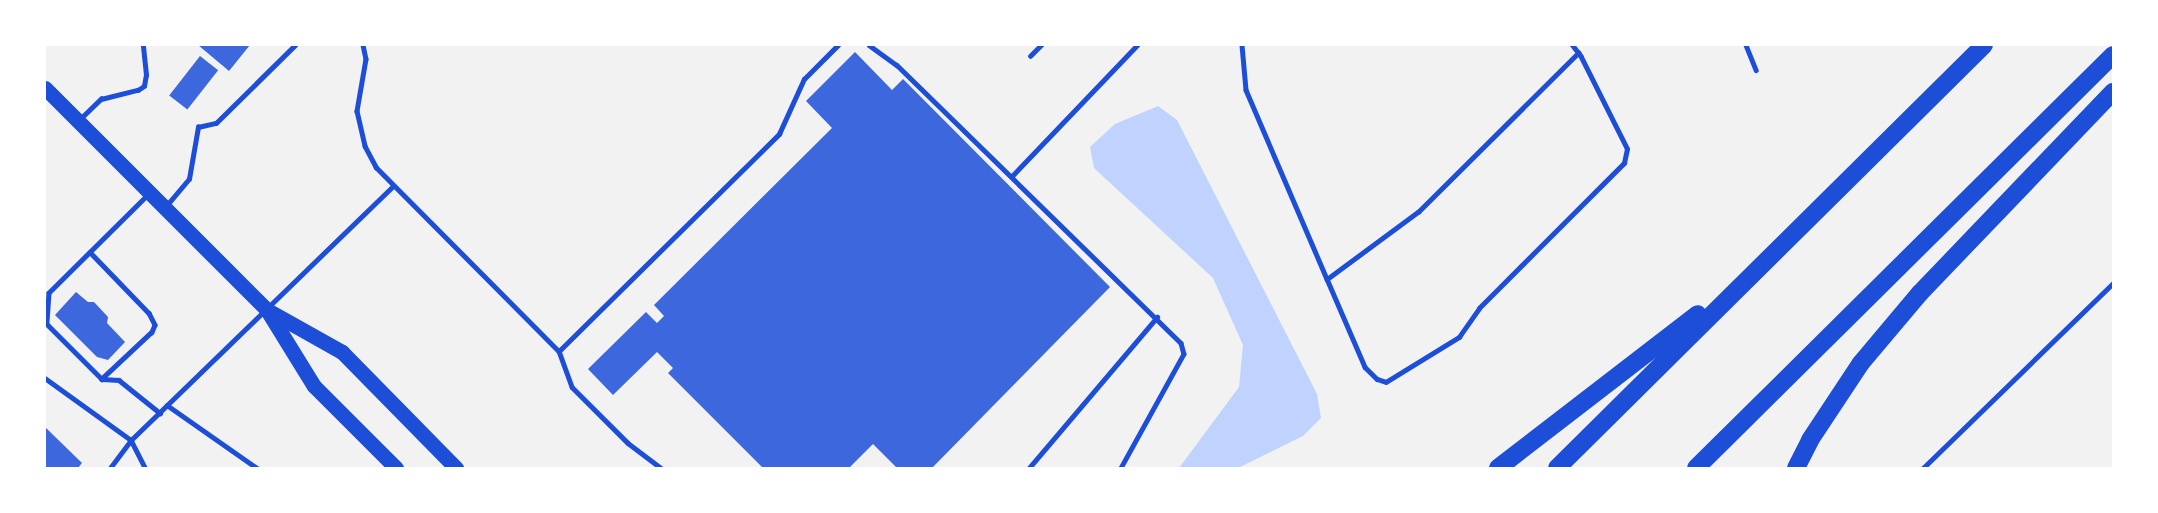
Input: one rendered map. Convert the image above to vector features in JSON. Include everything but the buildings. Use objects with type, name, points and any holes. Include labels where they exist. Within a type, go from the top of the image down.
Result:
[{"type":"highway","points":[[1557,468],[1984,45]]},
{"type":"highway","points":[[1696,468],[2113,55]]},
{"type":"highway","points":[[1796,468],[1810,440],[1861,363],[1920,294],[2113,92]]},
{"type":"highway","points":[[1498,468],[1755,272]]},
{"type":"main road","points":[[45,88],[267,310],[314,386],[396,468]]},
{"type":"main road","points":[[267,310],[342,352],[456,468]]},
{"type":"lane","points":[[78,120],[101,99],[138,90],[144,86],[146,75],[143,45]]},
{"type":"lane","points":[[363,45],[366,59],[357,111],[360,132],[376,167],[392,187],[559,351],[572,387],[628,443],[661,468]]},
{"type":"lane","points":[[559,351],[779,134],[804,79],[838,45]]},
{"type":"lane","points":[[869,45],[897,65],[1181,343],[1184,354],[1121,468]]},
{"type":"lane","points":[[1030,56],[1041,45]]},
{"type":"lane","points":[[1012,176],[1137,45]]},
{"type":"lane","points":[[1242,45],[1246,90],[1365,367],[1377,380],[1386,381],[1399,376],[1459,338],[1479,308],[1624,163],[1627,149],[1572,45]]},
{"type":"lane","points":[[1746,45],[1756,70]]},
{"type":"lane","points":[[165,208],[189,179],[198,127],[216,123],[294,46]]},
{"type":"lane","points":[[1327,279],[1418,212],[1578,53]]},
{"type":"lane","points":[[110,468],[131,440],[392,187]]},
{"type":"lane","points":[[150,193],[49,293],[47,324],[102,379],[119,380],[160,413]]},
{"type":"lane","points":[[90,252],[149,313],[155,325],[152,332],[102,379]]},
{"type":"lane","points":[[1923,468],[2113,284]]},
{"type":"lane","points":[[1029,468],[1157,317]]},
{"type":"lane","points":[[45,378],[131,440],[144,468]]},
{"type":"lane","points":[[167,405],[257,468]]},
{"type":"water","points":[[1158,106],[1177,120],[1317,394],[1321,418],[1303,436],[1238,468],[1179,468],[1239,387],[1243,345],[1213,278],[1094,168],[1090,147],[1115,124]]}]
